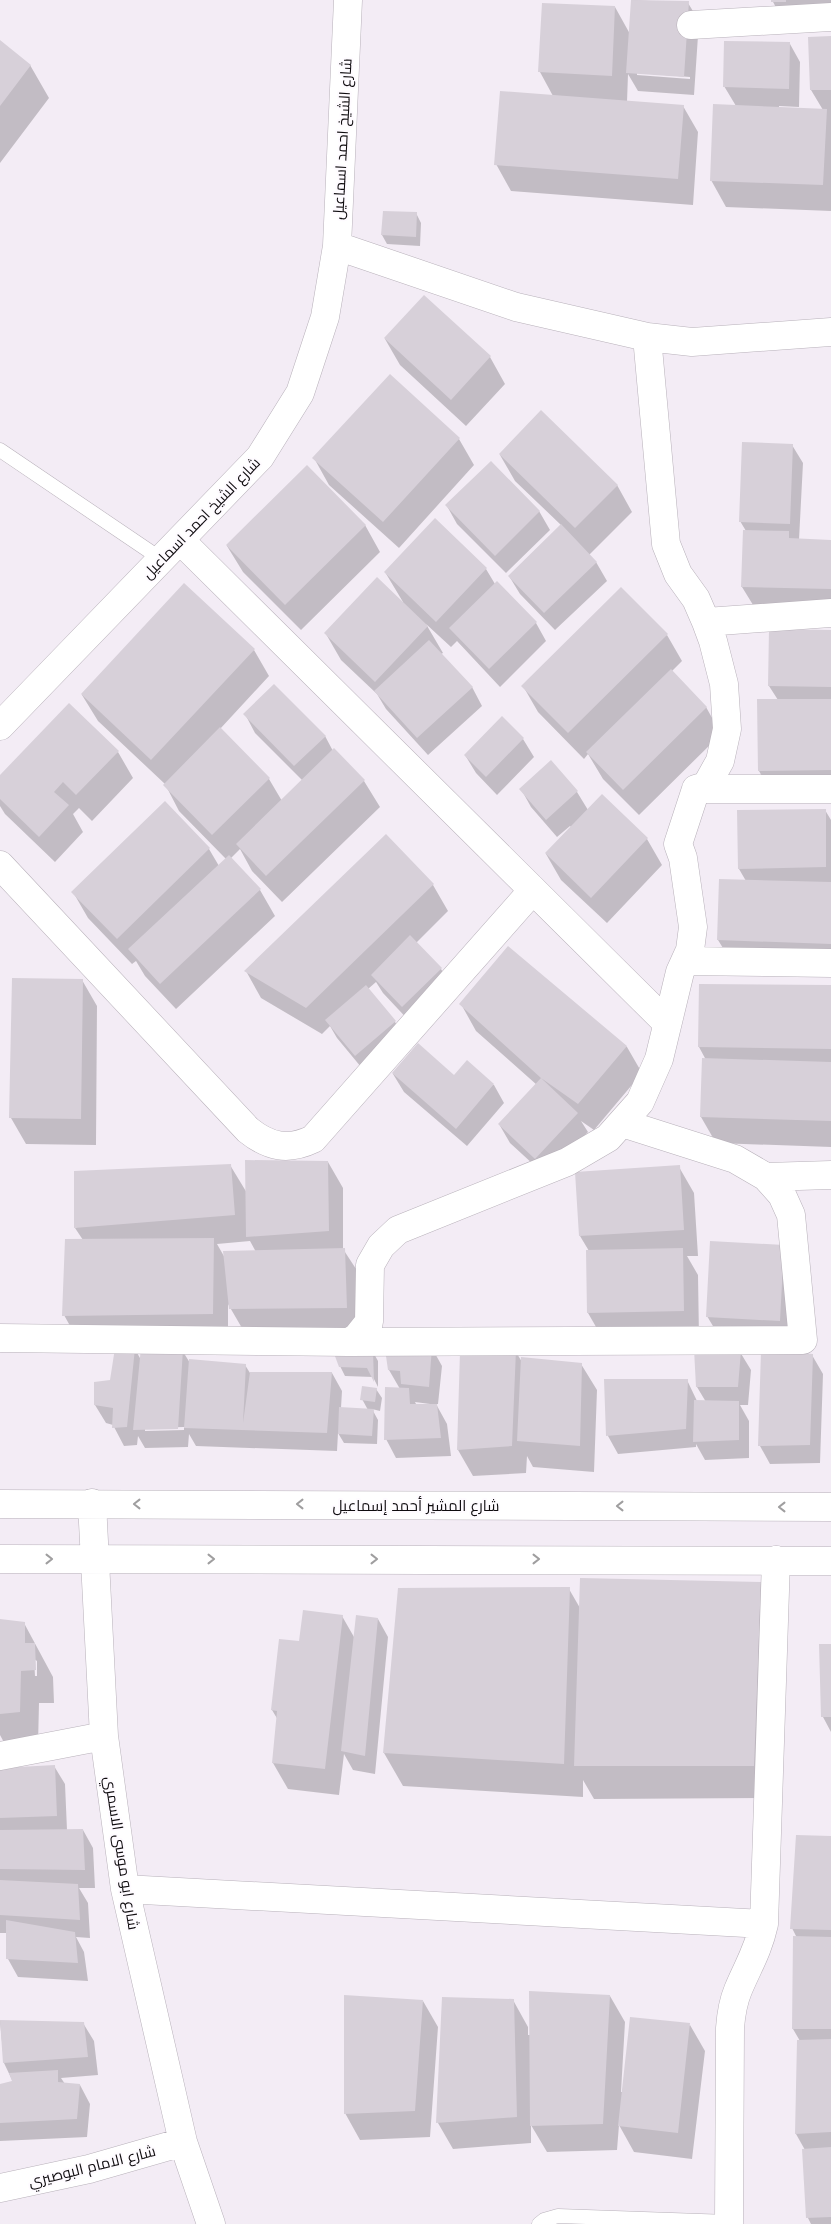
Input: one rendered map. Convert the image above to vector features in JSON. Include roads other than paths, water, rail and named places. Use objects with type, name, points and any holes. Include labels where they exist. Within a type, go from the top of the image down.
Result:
[{"type":"street","name":"شارع الشيخ احمد اسماعيل","points":[[3,720],[260,457],[300,393],[325,317],[337,246],[348,0]]},
{"type":"street","points":[[691,25],[831,17]]},
{"type":"street","points":[[337,246],[516,307],[647,337],[692,342],[831,332]]},
{"type":"street","points":[[647,337],[666,544],[678,574],[696,600],[714,641],[724,684],[727,729],[720,761],[706,786],[696,789]]},
{"type":"street","points":[[180,540],[667,1023]]},
{"type":"street","points":[[706,622],[831,614]]},
{"type":"street","points":[[696,789],[831,789]]},
{"type":"street","points":[[349,1342],[357,1337],[369,1322],[370,1265],[381,1246],[398,1230],[567,1162],[608,1138],[640,1102],[659,1059],[680,972],[690,950],[693,927],[683,858],[678,844],[696,789]]},
{"type":"street","points":[[0,865],[248,1130],[259,1139],[272,1145],[286,1147],[300,1145],[313,1139],[533,890]]},
{"type":"street","points":[[685,961],[831,963]]},
{"type":"street","points":[[0,1338],[349,1342],[804,1340],[791,1216],[782,1195],[766,1177],[735,1159],[622,1123]]},
{"type":"street","points":[[766,1177],[831,1175]]},
{"type":"street","name":"شارع المشير أحمد إسماعيل","points":[[0,1504],[831,1507]]},
{"type":"street","name":"شارع ابو موسى الاسمري","points":[[92,1504],[104,1736],[125,1889],[183,2142],[211,2224]]},
{"type":"street","points":[[0,1559],[831,1561]]},
{"type":"street","points":[[729,2223],[730,2028],[732,2009],[738,1990],[755,1956],[764,1924],[776,1560]]},
{"type":"street","points":[[0,1756],[104,1736]]},
{"type":"street","points":[[125,1889],[764,1924]]},
{"type":"street","name":"شارع الامام البوصيري","points":[[0,2188],[90,2169],[183,2142]]},
{"type":"lane","points":[[0,450],[161,559]]},
{"type":"lane","points":[[539,2224],[544,2220],[558,2216],[729,2223]]}]
